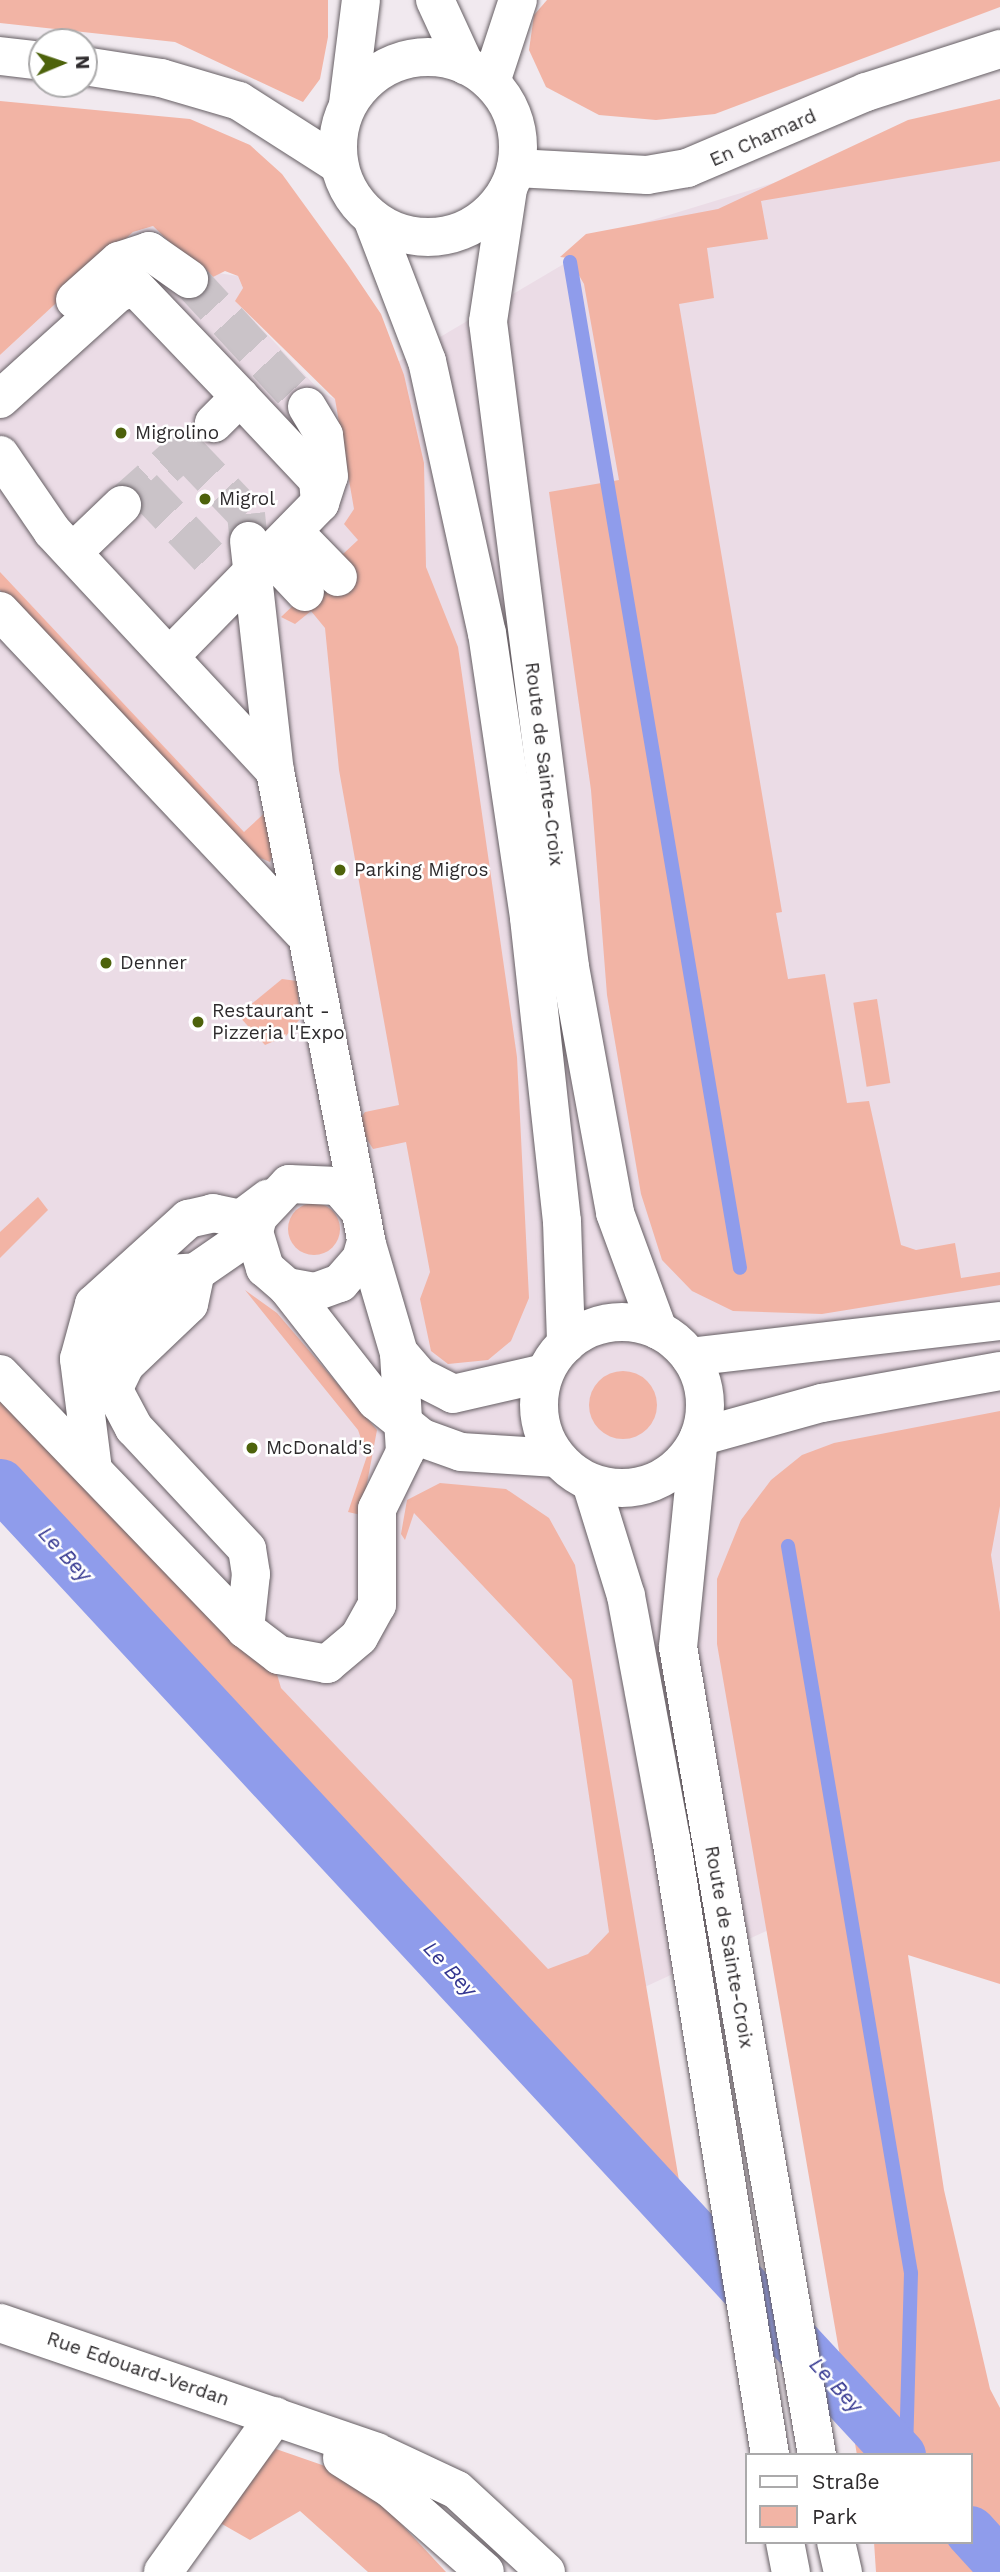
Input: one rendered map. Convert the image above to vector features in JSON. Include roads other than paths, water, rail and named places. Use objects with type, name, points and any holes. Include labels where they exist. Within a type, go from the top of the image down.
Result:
[{"type":"main road","points":[[98,69],[226,97],[339,165],[361,0]]},
{"type":"main road","name":"Route de Sainte-Croix","points":[[435,0],[478,73],[515,121],[512,178],[488,322],[568,953],[615,1213],[659,1330]]},
{"type":"main road","points":[[348,104],[361,86],[399,62],[422,57],[478,73],[518,0]]},
{"type":"main road","name":"En Chamard","points":[[512,178],[647,175],[687,168],[866,92],[1000,49]]},
{"type":"main road","points":[[0,56],[28,59]]},
{"type":"main road","name":"Route de Sainte-Croix","points":[[339,165],[351,195],[372,219],[426,361],[487,633],[532,945],[562,1221],[555,1358]]},
{"type":"main road","name":"Route de Sainte-Croix","points":[[372,219],[413,237],[447,236],[479,222],[512,178]]},
{"type":"main road","points":[[0,367],[119,261],[149,251],[188,279]]},
{"type":"main road","points":[[0,399],[119,292],[136,288],[227,410],[318,480],[275,542],[275,771],[303,932],[363,1226],[399,1353],[415,1439],[377,1509],[377,1605],[359,1637],[337,1658],[313,1664],[279,1655],[244,1629],[0,1374]]},
{"type":"main road","points":[[170,656],[275,542],[329,475],[324,435],[307,407]]},
{"type":"main road","points":[[0,455],[73,552],[275,771]]},
{"type":"main road","points":[[73,552],[122,505]]},
{"type":"main road","points":[[275,542],[322,585]]},
{"type":"main road","points":[[0,611],[303,932]]},
{"type":"main road","points":[[244,1629],[251,1574],[247,1549],[134,1428],[114,1388],[111,1340],[120,1320],[169,1274],[196,1272],[261,1216],[289,1184],[322,1181],[351,1196],[363,1226],[361,1259],[340,1283],[315,1292],[287,1287]]},
{"type":"main road","points":[[93,1470],[79,1359],[94,1304],[188,1219],[213,1213],[241,1219],[261,1216]]},
{"type":"main road","points":[[261,1216],[265,1268],[287,1287],[334,1351],[415,1439],[461,1452],[557,1458]]},
{"type":"main road","points":[[690,1357],[1000,1321]]},
{"type":"main road","points":[[399,1353],[420,1377],[453,1394],[555,1358],[610,1322],[659,1330],[690,1357],[702,1382],[699,1437]]},
{"type":"main road","points":[[555,1358],[540,1412],[557,1458],[590,1483],[616,1489],[666,1476],[699,1437],[822,1404],[1000,1371]]},
{"type":"main road","name":"Route de Sainte-Croix","points":[[699,1437],[678,1647],[817,2453]]},
{"type":"main road","name":"Route de Sainte-Croix","points":[[590,1483],[628,1609],[770,2453]]},
{"type":"main road","name":"Rue Edouard-Verdan","points":[[0,2323],[275,2416]]},
{"type":"main road","points":[[163,2572],[275,2416]]},
{"type":"main road","points":[[275,2416],[391,2489],[485,2572]]},
{"type":"main road","points":[[275,2416],[457,2490],[546,2572]]},
{"type":"main road","points":[[785,2544],[791,2572]]},
{"type":"main road","points":[[836,2544],[843,2572]]},
{"type":"waterway","points":[[570,262],[740,1268]]},
{"type":"waterway","name":"Le Bey","points":[[0,1484],[898,2453]]},
{"type":"waterway","points":[[788,1546],[911,2273],[906,2453]]},
{"type":"waterway","name":"Le Bey","points":[[972,2533],[1000,2564]]},
{"type":"tunnel","points":[[189,279],[307,407]]},
{"type":"tunnel","points":[[122,505],[214,423]]},
{"type":"tunnel","points":[[185,450],[246,514],[249,541]]},
{"type":"tunnel","points":[[143,488],[220,569]]},
{"type":"place","name":"Migrolino","points":[[121,433]]},
{"type":"place","name":"Migrol","points":[[205,499]]},
{"type":"place","name":"Parking Migros","points":[[340,870]]},
{"type":"place","name":"Denner","points":[[106,963]]},
{"type":"place","name":"Restaurant - Pizzeria l'Expo","points":[[198,1022]]},
{"type":"place","name":"McDonald's","points":[[252,1448]]}]
